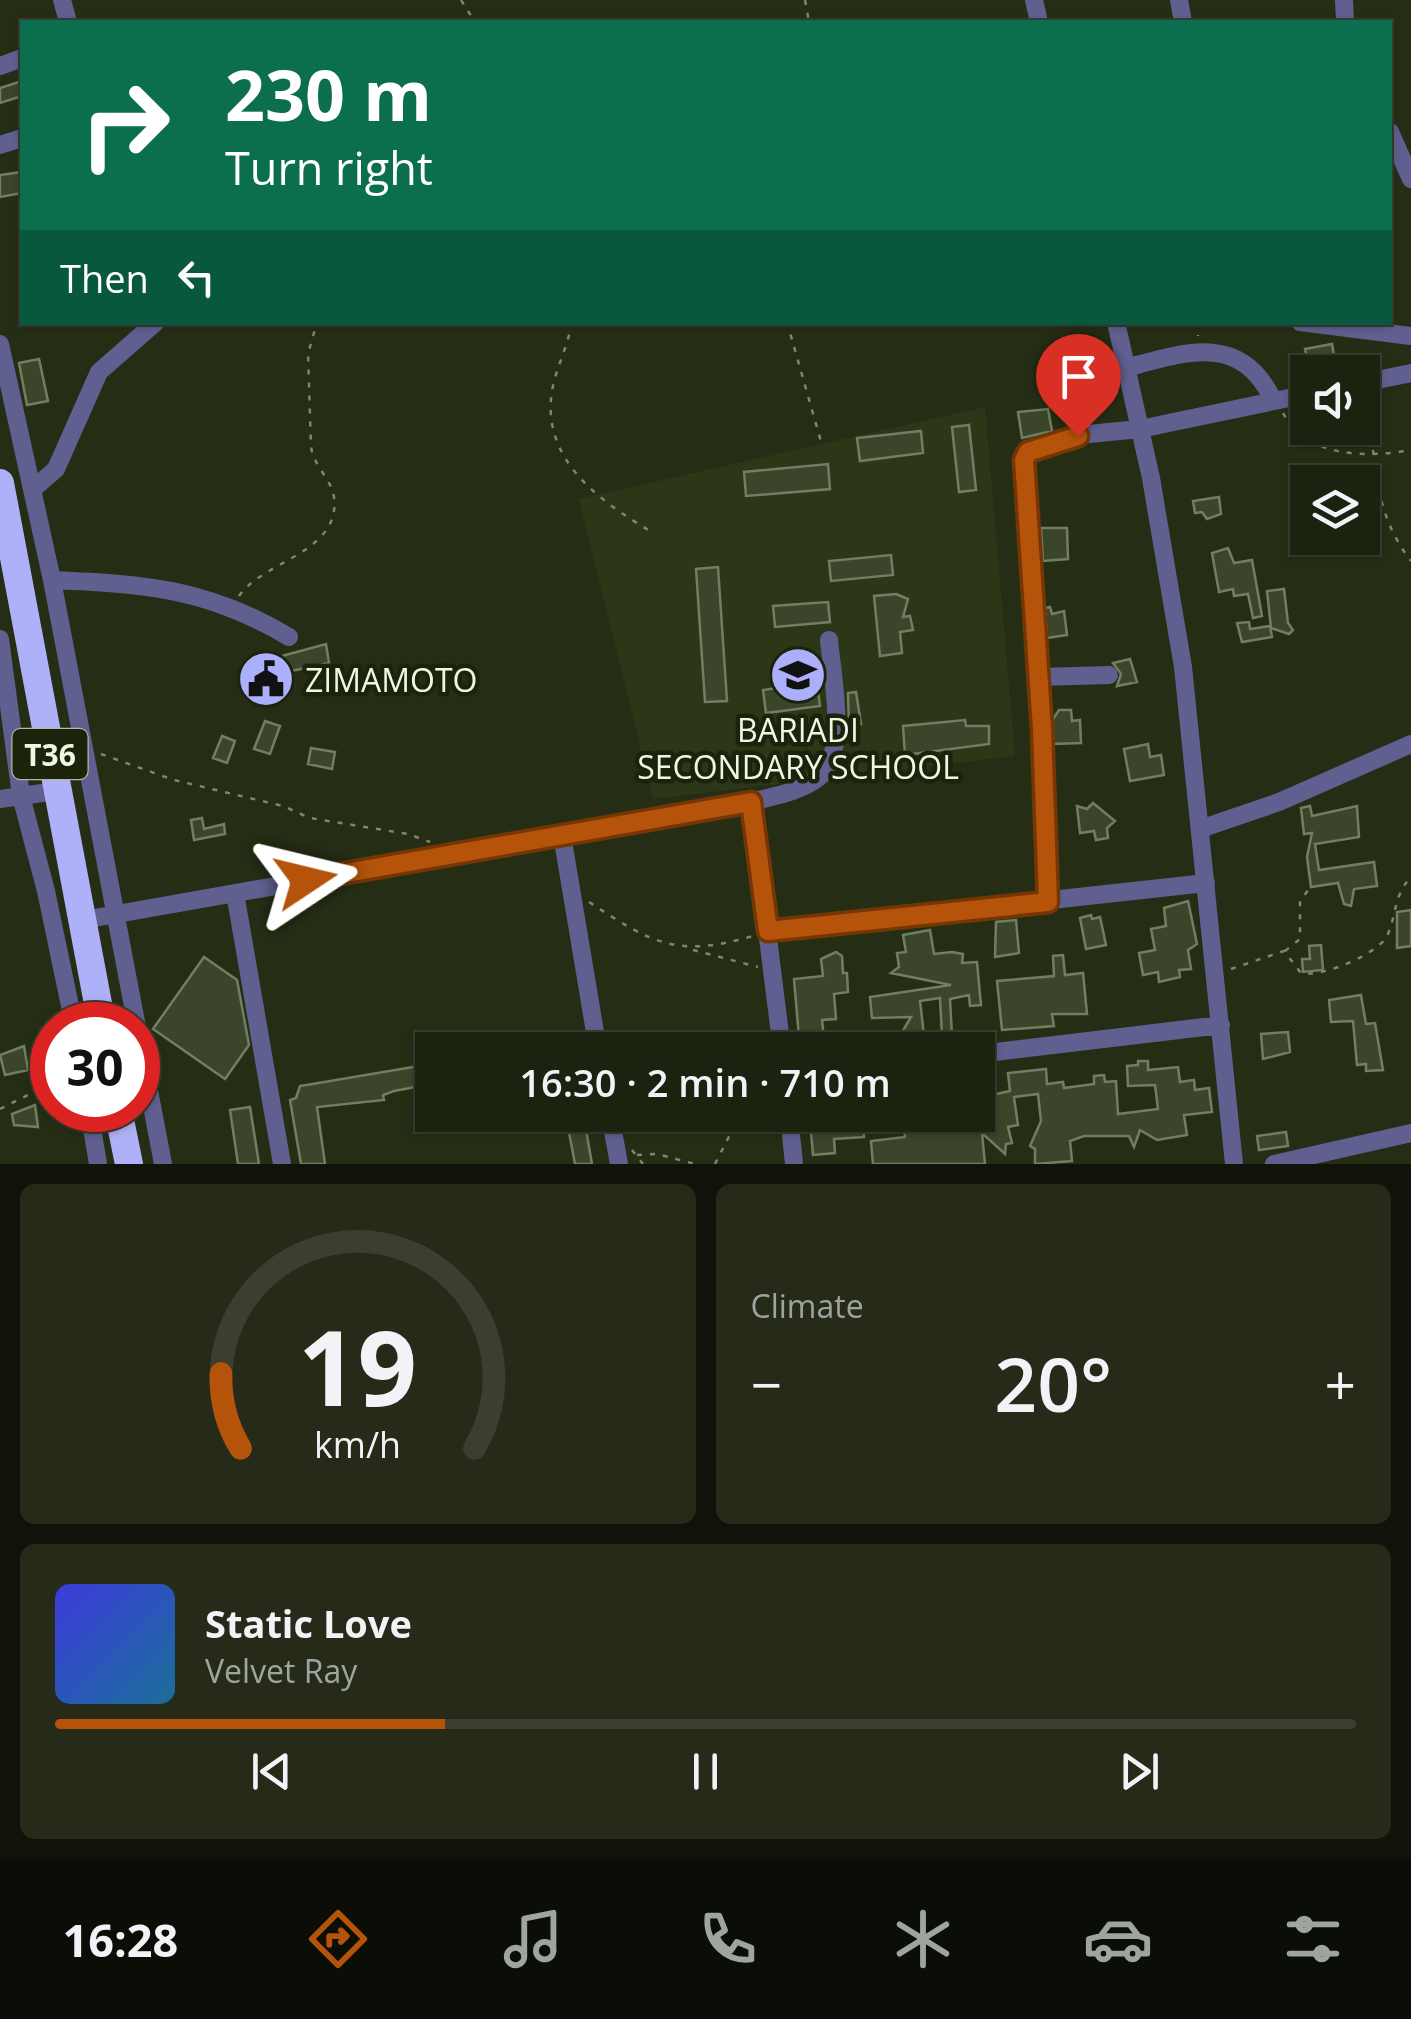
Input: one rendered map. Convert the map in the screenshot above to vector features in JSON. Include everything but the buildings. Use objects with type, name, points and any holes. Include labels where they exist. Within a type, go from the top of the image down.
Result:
[{"type":"highway","name":"T36","points":[[0,483],[98,1002]]},
{"type":"highway","points":[[122,1132],[129,1164]]},
{"type":"street","points":[[1392,136],[1410,173]]},
{"type":"street","points":[[32,490],[56,469],[99,372],[153,325]]},
{"type":"street","points":[[1117,325],[1140,428],[1183,667],[1203,828],[1234,1164]]},
{"type":"street","points":[[1324,325],[1411,336]]},
{"type":"street","points":[[0,344],[52,580],[163,1164]]},
{"type":"street","points":[[1126,368],[1195,350],[1242,361],[1265,382],[1273,400]]},
{"type":"street","points":[[1380,379],[1411,373]]},
{"type":"street","points":[[1048,902],[1039,677],[1024,456],[1062,439],[1140,428],[1290,397]]},
{"type":"street","points":[[52,580],[179,589],[232,607],[289,638]]},
{"type":"street","points":[[0,640],[20,796],[46,891],[69,1002]]},
{"type":"street","points":[[83,920],[751,802],[793,790],[819,778],[829,766],[836,746],[830,640]]},
{"type":"street","points":[[1039,677],[1109,675]]},
{"type":"street","points":[[1203,828],[1279,802],[1411,744]]},
{"type":"street","points":[[0,799],[56,790]]},
{"type":"street","points":[[751,802],[780,1032]]},
{"type":"street","points":[[562,836],[595,1032]]},
{"type":"street","points":[[768,931],[1206,884]]},
{"type":"street","points":[[235,892],[282,1164]]},
{"type":"street","points":[[995,1052],[1221,1024]]},
{"type":"street","points":[[93,1132],[98,1164]]},
{"type":"street","points":[[613,1132],[619,1164]]},
{"type":"street","points":[[791,1132],[794,1164]]},
{"type":"street","points":[[1274,1164],[1411,1134]]},
{"type":"path","points":[[232,607],[252,581],[326,532],[333,513],[334,496],[312,458],[308,354],[316,325]]},
{"type":"path","points":[[571,325],[552,389],[551,412],[557,438],[574,473],[590,491],[650,532]]},
{"type":"path","points":[[789,325],[822,445]]},
{"type":"path","points":[[1195,350],[1197,325]]},
{"type":"path","points":[[1273,400],[1299,434],[1356,456],[1411,450]]},
{"type":"path","points":[[1372,445],[1382,508],[1411,561]]},
{"type":"path","points":[[82,744],[174,780],[283,806],[310,818],[423,838],[448,854]]},
{"type":"path","points":[[1284,952],[1294,966],[1310,976],[1338,967],[1380,945],[1389,933],[1396,896],[1411,877]]},
{"type":"path","points":[[1216,976],[1284,952],[1300,939],[1300,900],[1309,888]]},
{"type":"path","points":[[572,891],[615,920],[688,949],[774,971]]},
{"type":"path","points":[[688,949],[768,931]]},
{"type":"path","points":[[0,1109],[30,1094]]},
{"type":"path","points":[[715,1164],[731,1132]]},
{"type":"path","points":[[637,1155],[657,1154],[695,1164]]},
{"type":"shaded area","points":[[985,407],[1015,756],[653,799],[579,499]]},
{"type":"place","name":"BARIADI SECONDARY SCHOOL","points":[[798,675]]},
{"type":"place","name":"ZIMAMOTO","points":[[266,679]]},
{"type":"route","points":[[306,880],[751,802],[768,931],[1048,902],[1042,729],[1024,460],[1028,452],[1078,436]]}]
